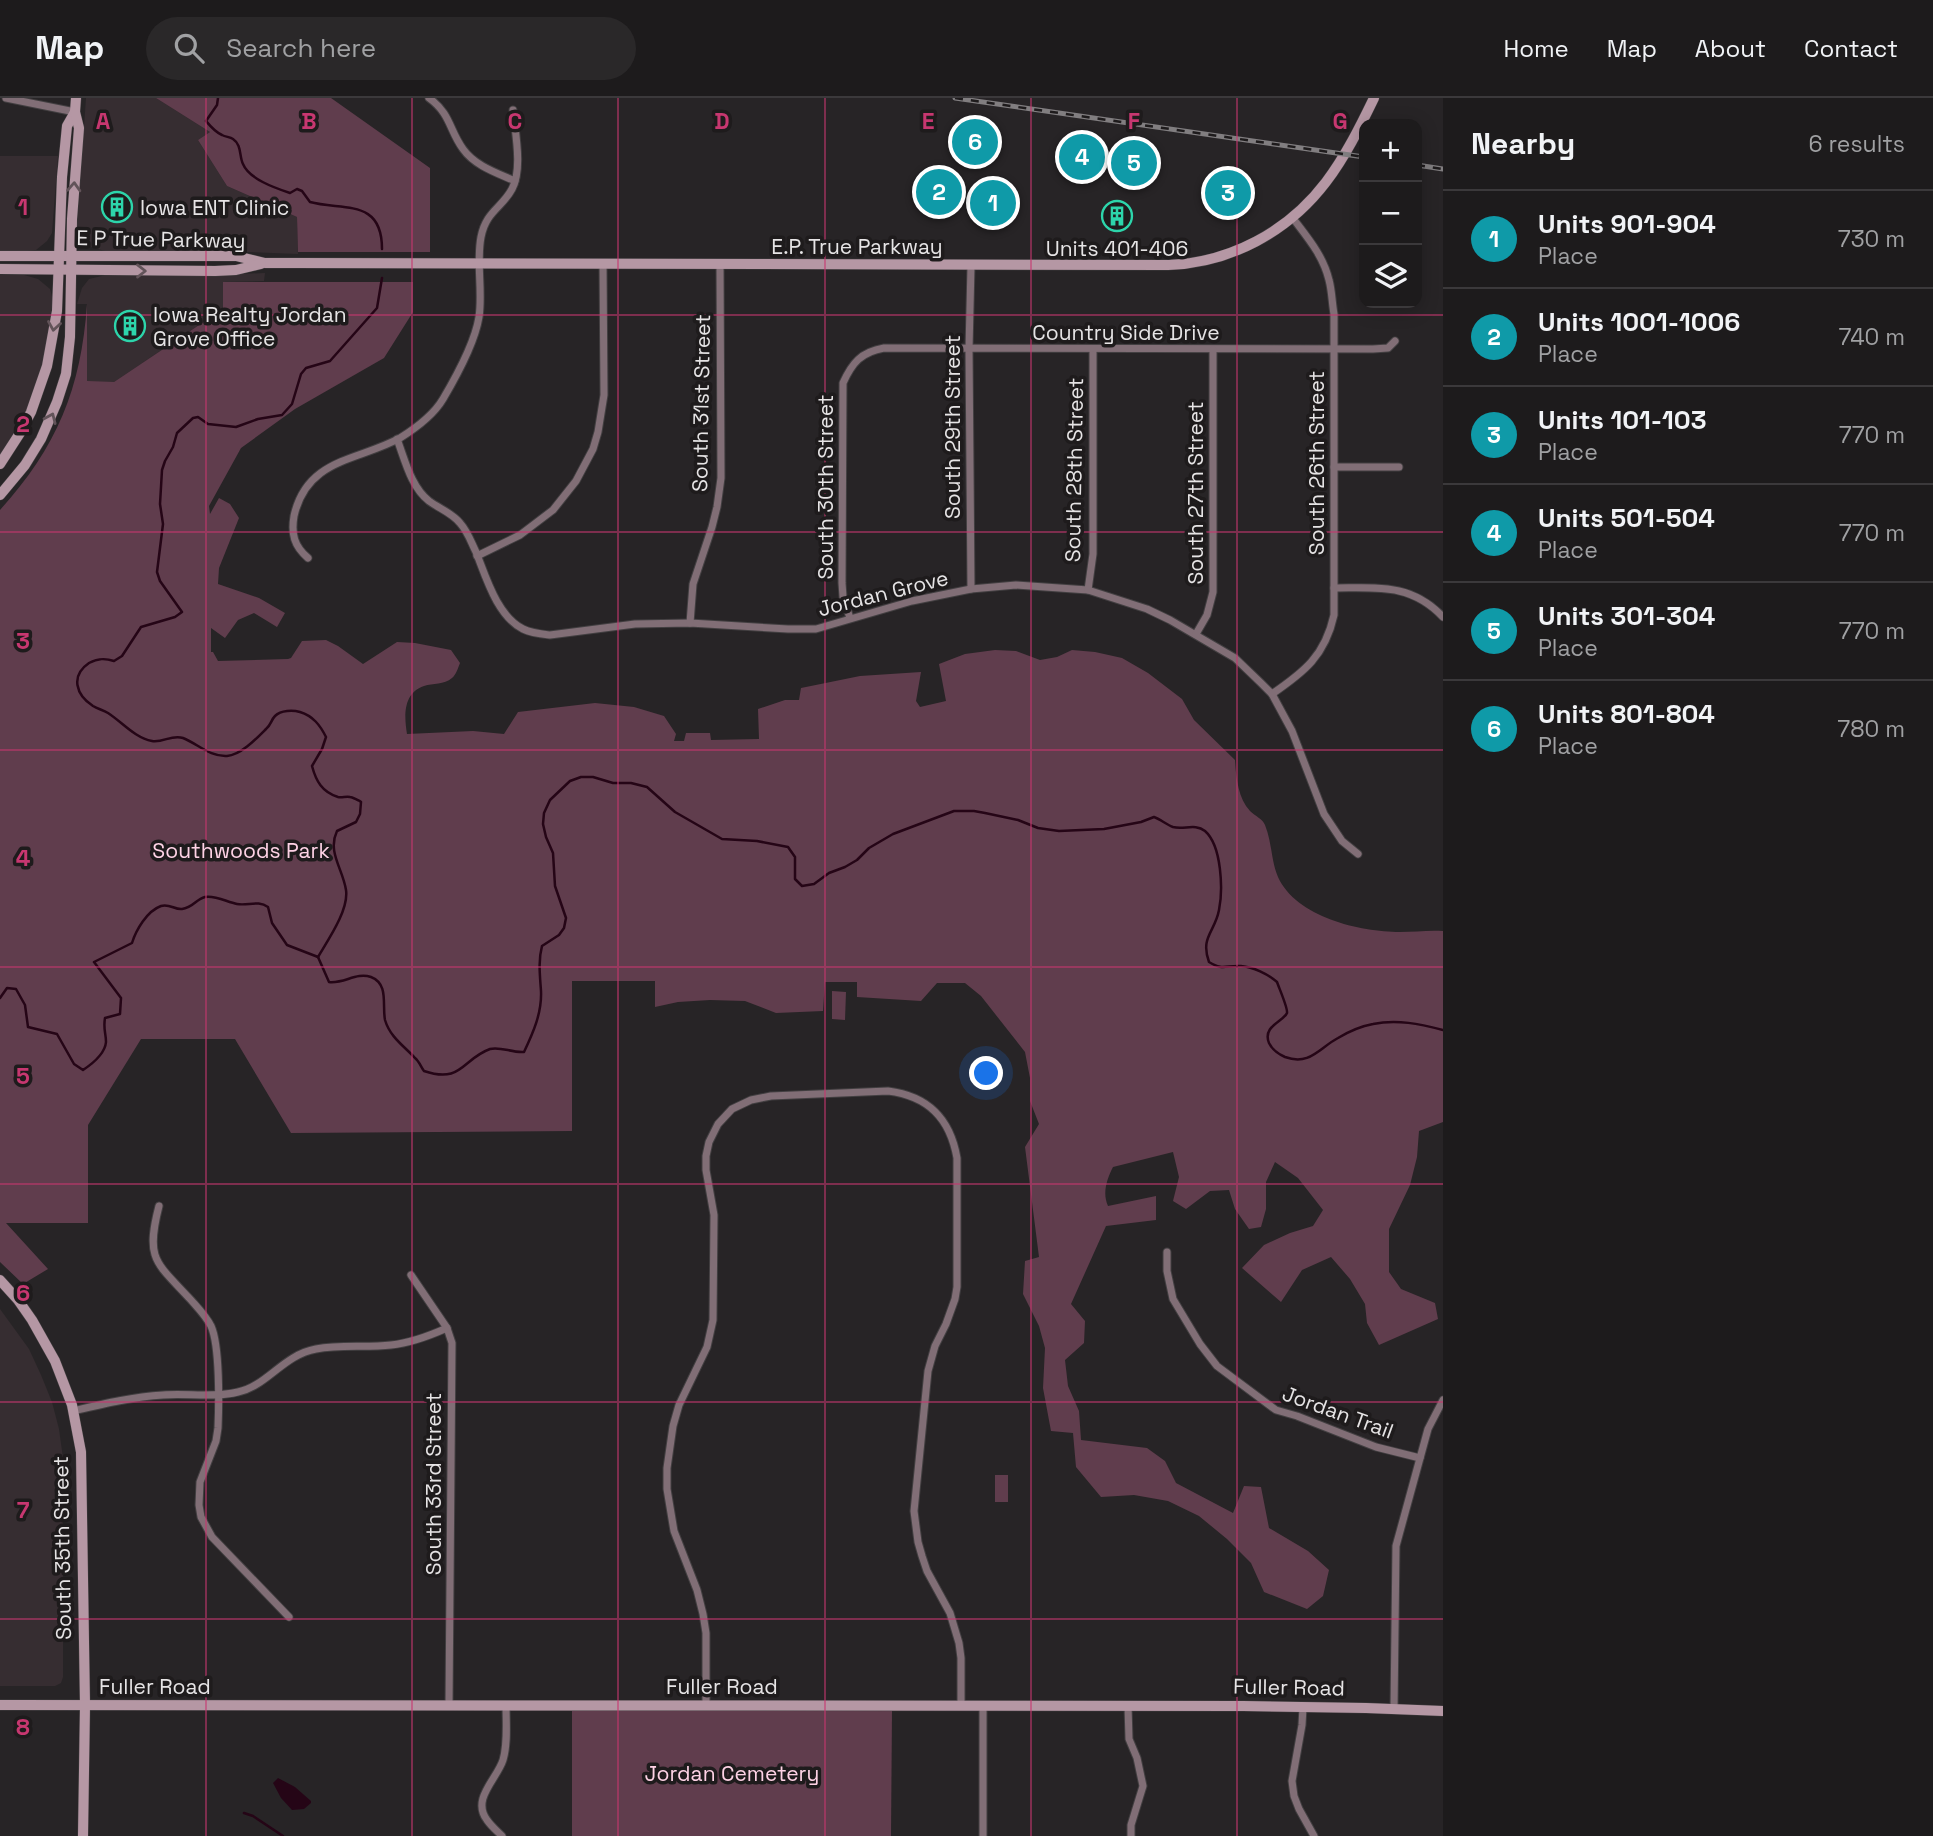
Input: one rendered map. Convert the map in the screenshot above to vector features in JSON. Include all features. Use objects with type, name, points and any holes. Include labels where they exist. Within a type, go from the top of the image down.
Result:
[{"type":"main road","points":[[0,495],[36,448],[57,402],[66,374],[79,128],[75,112],[76,98]]},
{"type":"main road","name":"E.P. True Parkway","points":[[265,263],[1191,263],[1222,256],[1248,246],[1292,217],[1312,199],[1353,141],[1374,98]]},
{"type":"main road","points":[[0,464],[31,412],[47,366],[57,311],[62,177],[67,126],[75,112]]},
{"type":"main road","name":"E P True Parkway","points":[[0,256],[236,256],[265,263]]},
{"type":"main road","name":"E P True Parkway","points":[[0,269],[215,271],[236,270],[265,263]]},
{"type":"main road","name":"South 35th Street","points":[[0,1280],[26,1310],[60,1372],[73,1411],[82,1463],[85,1705],[83,1836]]},
{"type":"main road","name":"Fuller Road","points":[[0,1704],[1128,1706],[1303,1707],[1443,1712]]},
{"type":"street","points":[[6,98],[75,112]]},
{"type":"street","points":[[429,98],[445,113],[458,142],[471,159],[515,181]]},
{"type":"street","points":[[308,558],[299,550],[292,530],[299,501],[312,481],[337,462],[397,439],[418,426],[442,400],[460,366],[479,317],[479,246],[483,228],[515,181],[517,164],[513,110]]},
{"type":"street","name":"South 26th Street","points":[[1272,694],[1314,662],[1330,632],[1334,615],[1334,314],[1329,281],[1317,251],[1292,217]]},
{"type":"street","points":[[477,556],[520,536],[553,510],[576,481],[593,449],[604,396],[603,264]]},
{"type":"street","name":"South 31st Street","points":[[690,623],[694,584],[717,508],[721,478],[720,265]]},
{"type":"street","name":"South 29th Street","points":[[971,265],[971,589]]},
{"type":"street","name":"Country Side Drive","points":[[857,360],[873,350],[884,348],[1388,348],[1395,341]]},
{"type":"street","name":"South 27th Street","points":[[1196,634],[1207,615],[1213,592],[1213,349]]},
{"type":"street","name":"South 28th Street","points":[[1088,590],[1093,554],[1093,350]]},
{"type":"street","name":"South 30th Street","points":[[850,618],[842,583],[843,392],[850,367],[857,360]]},
{"type":"street","name":"Jordan Grove","points":[[397,439],[415,484],[430,501],[460,523],[468,534],[499,604],[512,622],[527,631],[550,635],[635,624],[690,623],[816,629],[912,601],[971,589],[1016,585],[1088,590],[1147,609],[1235,658],[1272,694],[1292,731],[1324,814],[1342,841],[1358,854]]},
{"type":"street","points":[[1334,467],[1399,467]]},
{"type":"street","points":[[1334,588],[1402,590],[1430,605],[1443,617]]},
{"type":"street","points":[[706,1706],[706,1633],[703,1614],[697,1590],[674,1531],[667,1489],[667,1468],[670,1439],[679,1405],[707,1347],[713,1320],[714,1228],[706,1170],[709,1142],[718,1124],[732,1109],[751,1100],[771,1096],[888,1091],[903,1093],[930,1106],[946,1124],[955,1143],[957,1158],[957,1286],[955,1300],[935,1346],[928,1371],[914,1511],[918,1542],[927,1571],[950,1613],[959,1643],[961,1706]]},
{"type":"street","points":[[159,1206],[152,1236],[155,1256],[165,1272],[201,1311],[212,1328],[217,1349],[219,1416],[216,1441],[200,1482],[201,1517],[212,1537],[289,1617]]},
{"type":"street","name":"Jordan Trail","points":[[1167,1252],[1167,1271],[1173,1299],[1200,1344],[1217,1366],[1276,1410],[1376,1447],[1420,1458]]},
{"type":"street","name":"South 33rd Street","points":[[411,1275],[447,1328],[452,1343],[449,1705]]},
{"type":"street","points":[[73,1411],[140,1396],[239,1392],[249,1388],[287,1360],[312,1349],[408,1343],[447,1328]]},
{"type":"street","points":[[1394,1709],[1396,1546],[1427,1429],[1443,1400]]},
{"type":"street","points":[[502,1836],[486,1820],[482,1800],[502,1762],[506,1705]]},
{"type":"street","points":[[983,1706],[983,1836]]},
{"type":"street","points":[[1128,1706],[1129,1739],[1138,1758],[1143,1786],[1130,1836]]},
{"type":"street","points":[[1303,1707],[1292,1781],[1299,1809],[1314,1836]]},
{"type":"shaded area","points":[[86,98],[156,98],[210,132],[198,140],[227,186],[297,217],[298,254],[105,251],[91,247],[80,235],[77,225]]},
{"type":"shaded area","points":[[0,156],[58,156],[52,233],[36,250],[0,252]]},
{"type":"shaded area","points":[[265,273],[264,281],[223,282],[223,309],[114,382],[87,382],[87,304],[77,304],[82,288],[89,279],[106,275]]},
{"type":"shaded area","points":[[0,275],[24,275],[38,279],[50,289],[53,300],[44,359],[29,406],[0,456]]},
{"type":"shaded area","points":[[0,1309],[29,1349],[52,1402],[59,1429],[63,1458],[63,1677],[61,1683],[55,1686],[0,1686]]},
{"type":"shaded area","points":[[278,1778],[295,1787],[311,1803],[304,1809],[292,1810],[273,1783]]},
{"type":"green space","points":[[156,98],[331,98],[430,168],[430,252],[298,252],[297,217],[227,186],[198,140],[210,132]]},
{"type":"green space","name":"Southwoods Park","points":[[223,282],[413,282],[413,312],[384,358],[295,409],[241,448],[209,506],[210,514],[219,498],[230,504],[239,518],[219,568],[218,584],[259,598],[285,613],[277,627],[254,613],[238,620],[225,638],[211,628],[211,652],[218,661],[288,659],[302,641],[326,640],[363,664],[397,642],[415,643],[451,650],[460,663],[455,675],[449,680],[424,686],[412,694],[405,720],[407,734],[473,731],[504,734],[518,712],[595,703],[634,707],[664,716],[676,734],[674,741],[684,741],[686,733],[710,733],[711,740],[759,739],[758,709],[785,700],[799,700],[801,688],[860,676],[921,672],[916,701],[920,707],[946,701],[939,664],[965,654],[995,650],[1016,651],[1040,660],[1057,657],[1072,650],[1095,652],[1122,658],[1148,673],[1182,699],[1194,720],[1235,760],[1240,794],[1250,811],[1264,823],[1278,877],[1287,891],[1299,902],[1331,920],[1367,929],[1400,932],[1443,931],[1443,1122],[1419,1131],[1417,1157],[1410,1185],[1389,1229],[1389,1272],[1401,1289],[1435,1303],[1438,1319],[1379,1345],[1367,1323],[1365,1304],[1350,1279],[1331,1257],[1302,1270],[1281,1302],[1242,1268],[1264,1245],[1313,1226],[1323,1210],[1298,1178],[1275,1162],[1266,1182],[1266,1209],[1261,1227],[1249,1229],[1235,1209],[1229,1190],[1210,1191],[1186,1209],[1173,1201],[1179,1177],[1173,1152],[1113,1167],[1106,1186],[1108,1206],[1156,1196],[1156,1220],[1106,1226],[1071,1304],[1085,1321],[1084,1343],[1065,1360],[1068,1386],[1079,1411],[1081,1440],[1147,1448],[1165,1461],[1176,1483],[1233,1513],[1244,1486],[1261,1487],[1269,1528],[1308,1551],[1329,1570],[1323,1596],[1307,1609],[1264,1592],[1251,1563],[1227,1539],[1199,1516],[1168,1501],[1134,1495],[1101,1497],[1076,1467],[1073,1433],[1051,1431],[1043,1388],[1045,1348],[1039,1326],[1023,1294],[1025,1261],[1039,1257],[1025,1147],[1039,1124],[1030,1101],[1030,1078],[1025,1052],[981,996],[965,983],[937,983],[921,1001],[857,997],[857,982],[825,982],[823,1011],[776,1013],[745,1001],[678,1002],[655,1007],[655,981],[572,981],[572,1131],[291,1133],[235,1039],[141,1039],[88,1125],[88,1223],[6,1223],[48,1269],[23,1284],[0,1262],[0,510],[37,463],[63,415],[79,363],[87,304],[87,381],[114,382],[223,309]]},
{"type":"green space","points":[[832,991],[846,992],[845,1020],[832,1019]]},
{"type":"green space","points":[[995,1475],[1008,1475],[1008,1502],[995,1502]]},
{"type":"green space","name":"Jordan Cemetery","points":[[572,1710],[892,1710],[891,1836],[572,1836]]},
{"type":"waterway","points":[[218,98],[217,105],[206,121],[217,132],[236,141],[243,164],[251,174],[290,193],[297,189],[302,191],[310,202],[347,207],[368,214],[375,221],[380,233],[382,249]]},
{"type":"waterway","points":[[318,957],[337,925],[346,898],[334,839],[337,831],[356,822],[361,802],[351,797],[332,795],[318,781],[312,766],[326,737],[319,725],[300,712],[280,713],[243,749],[232,755],[221,756],[183,738],[156,741],[140,737],[108,713],[87,702],[79,691],[77,679],[89,663],[102,659],[114,661],[122,656],[141,627],[175,617],[182,612],[160,581],[157,572],[163,524],[160,504],[162,470],[177,433],[193,418],[198,417],[208,424],[236,427],[258,419],[282,415],[292,404],[301,374],[306,368],[330,361],[377,308],[382,278]]},
{"type":"waterway","points":[[318,957],[329,982],[360,976],[377,980],[383,990],[387,1026],[424,1071],[437,1074],[454,1072],[490,1049],[524,1052],[540,1007],[542,946],[559,935],[566,918],[555,886],[553,853],[543,824],[544,813],[550,800],[570,781],[593,777],[613,783],[631,783],[647,787],[675,812],[722,839],[757,841],[788,847],[795,857],[795,879],[802,886],[814,884],[829,873],[845,867],[893,834],[954,811],[985,813],[1059,831],[1104,829],[1154,817],[1177,828],[1197,827],[1211,838],[1220,869],[1219,910],[1206,946],[1209,962],[1221,967],[1250,968],[1277,982],[1287,1013],[1268,1032],[1269,1043],[1276,1051],[1294,1059],[1308,1058],[1351,1031],[1382,1023],[1408,1023],[1443,1030]]},
{"type":"waterway","points":[[0,998],[7,988],[16,989],[25,1005],[28,1027],[57,1034],[74,1064],[83,1070],[103,1051],[106,1042],[105,1018],[120,1014],[121,998],[94,962],[132,943],[136,932],[156,908],[167,905],[186,908],[202,898],[209,897],[237,904],[264,905],[268,907],[272,923],[287,945],[318,957]]},
{"type":"waterway","points":[[244,1813],[283,1836]]},
{"type":"railway","points":[[955,98],[1359,156]]},
{"type":"railway","points":[[1422,166],[1443,169]]},
{"type":"place","name":"Units 801-804","points":[[975,142]]},
{"type":"place","name":"Units 501-504","points":[[1082,157]]},
{"type":"place","name":"Units 301-304","points":[[1134,163]]},
{"type":"place","name":"Units 1001-1006","points":[[939,192]]},
{"type":"place","name":"Units 101-103","points":[[1228,193]]},
{"type":"place","name":"Units 901-904","points":[[993,203]]},
{"type":"place","name":"Iowa ENT Clinic","points":[[117,207]]},
{"type":"place","name":"Units 401-406","points":[[1117,216]]},
{"type":"place","name":"Iowa Realty Jordan Grove Office","points":[[130,326]]}]
